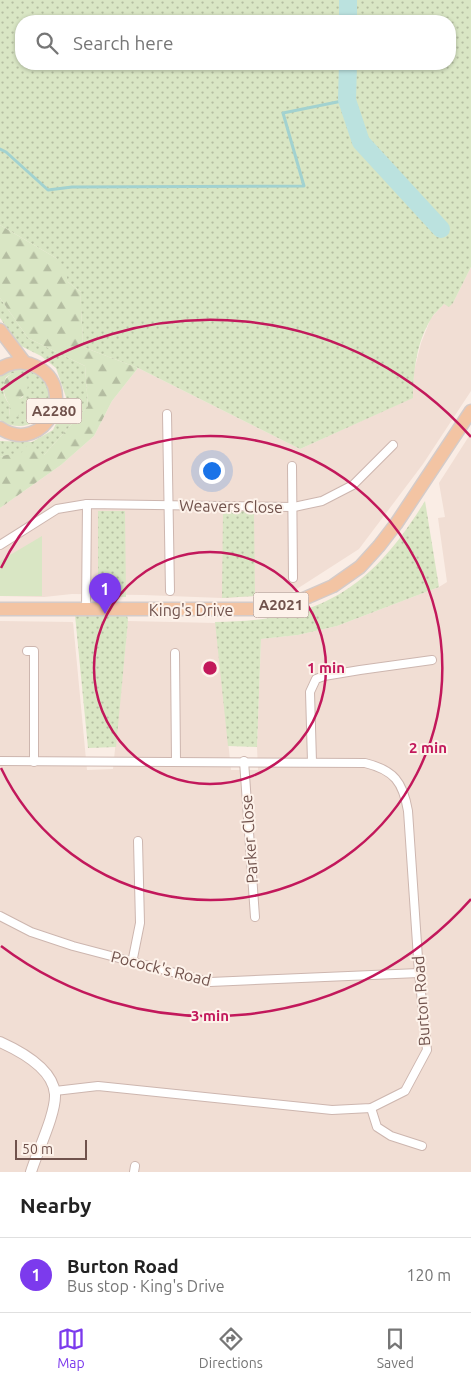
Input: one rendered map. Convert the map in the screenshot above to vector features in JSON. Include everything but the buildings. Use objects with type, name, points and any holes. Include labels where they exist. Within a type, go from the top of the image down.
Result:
[{"type":"main road","name":"A2280","points":[[0,330],[25,363],[37,366],[47,374],[54,385],[56,397],[55,409],[49,420],[40,429],[29,434],[16,435],[2,431]]},
{"type":"main road","points":[[0,369],[13,363],[25,363]]},
{"type":"main road","name":"King's Drive","points":[[0,609],[256,609],[301,600],[332,586],[360,567],[385,539],[432,472],[471,411]]},
{"type":"street","name":"Weavers Close","points":[[167,414],[170,591]]},
{"type":"street","name":"Weavers Close","points":[[0,545],[57,509],[87,504],[294,507],[322,501],[353,485],[392,445]]},
{"type":"street","name":"Weavers Close","points":[[292,466],[294,507],[292,578]]},
{"type":"street","points":[[86,610],[87,504]]},
{"type":"street","points":[[27,651],[34,651],[34,762]]},
{"type":"street","points":[[175,653],[176,762]]},
{"type":"street","points":[[312,762],[310,692],[316,679],[360,670],[432,660]]},
{"type":"street","name":"Burton Road","points":[[0,762],[244,761],[365,763],[381,767],[392,774],[406,797],[419,973],[427,1050],[405,1091],[372,1108],[332,1110],[98,1086],[55,1091]]},
{"type":"street","name":"Parker Close","points":[[244,761],[254,917]]},
{"type":"street","points":[[132,963],[140,923],[138,842]]},
{"type":"street","name":"Pocock's Road","points":[[0,916],[31,932],[132,963],[210,982],[419,973]]},
{"type":"street","points":[[0,1042],[31,1058],[49,1079],[55,1091],[51,1113],[31,1172]]},
{"type":"street","points":[[372,1108],[377,1127],[391,1136],[422,1146]]},
{"type":"shaded area","points":[[471,267],[471,391],[423,464],[359,549],[289,594],[222,598],[72,594],[44,597],[0,596],[0,508],[61,465],[94,436],[112,401],[138,368],[300,449],[412,398],[414,371],[421,343],[431,318],[444,304],[453,303]]},
{"type":"shaded area","points":[[471,433],[471,1172],[0,1172],[0,621],[73,622],[87,770],[113,769],[128,621],[216,623],[231,770],[258,770],[257,747],[261,639],[298,635],[337,626],[439,587],[447,582],[438,518],[445,517],[439,483]]},
{"type":"green space","points":[[0,0],[471,0],[471,267],[453,303],[449,307],[444,304],[434,315],[422,337],[417,357],[413,398],[300,449],[138,368],[83,347],[81,292],[68,282],[56,258],[0,225]]},
{"type":"green space","points":[[0,225],[56,258],[65,269],[68,282],[81,292],[83,347],[138,368],[112,401],[94,436],[61,465],[0,508],[0,457],[20,454],[28,445],[44,455],[88,406],[85,366],[28,338],[0,298]]},
{"type":"green space","points":[[0,298],[28,338],[85,366],[88,406],[44,455],[6,455],[0,457],[0,441],[32,442],[53,430],[67,400],[56,368],[41,356],[19,345],[0,318]]},
{"type":"green space","points":[[21,367],[42,378],[48,388],[50,398],[42,416],[33,423],[23,426],[12,425],[0,420],[0,373]],"holes":[[[13,373],[23,397],[19,399],[9,417],[10,405],[5,398],[4,392],[6,377]]]},
{"type":"green space","points":[[13,373],[23,376],[28,383],[28,387],[19,399],[19,416],[9,418],[10,405],[5,396],[4,383]]},
{"type":"green space","points":[[425,501],[439,587],[337,626],[298,635],[261,639],[257,747],[228,746],[215,622],[252,620],[284,615],[313,607],[339,594],[362,578],[384,557]]},
{"type":"green space","points":[[98,511],[125,511],[126,597],[105,596],[98,587]]},
{"type":"green space","points":[[223,511],[254,511],[255,596],[222,598]]},
{"type":"green space","points":[[42,536],[42,596],[0,596],[0,561]]},
{"type":"green space","points":[[75,615],[127,615],[116,747],[88,748]]},
{"type":"waterway","points":[[348,0],[348,15]]},
{"type":"waterway","points":[[348,70],[347,100],[361,142],[441,229]]},
{"type":"waterway","points":[[0,149],[6,152],[48,190],[72,187],[304,186],[283,113],[347,100]]},
{"type":"place","name":"Burton Road","points":[[105,614]]}]
